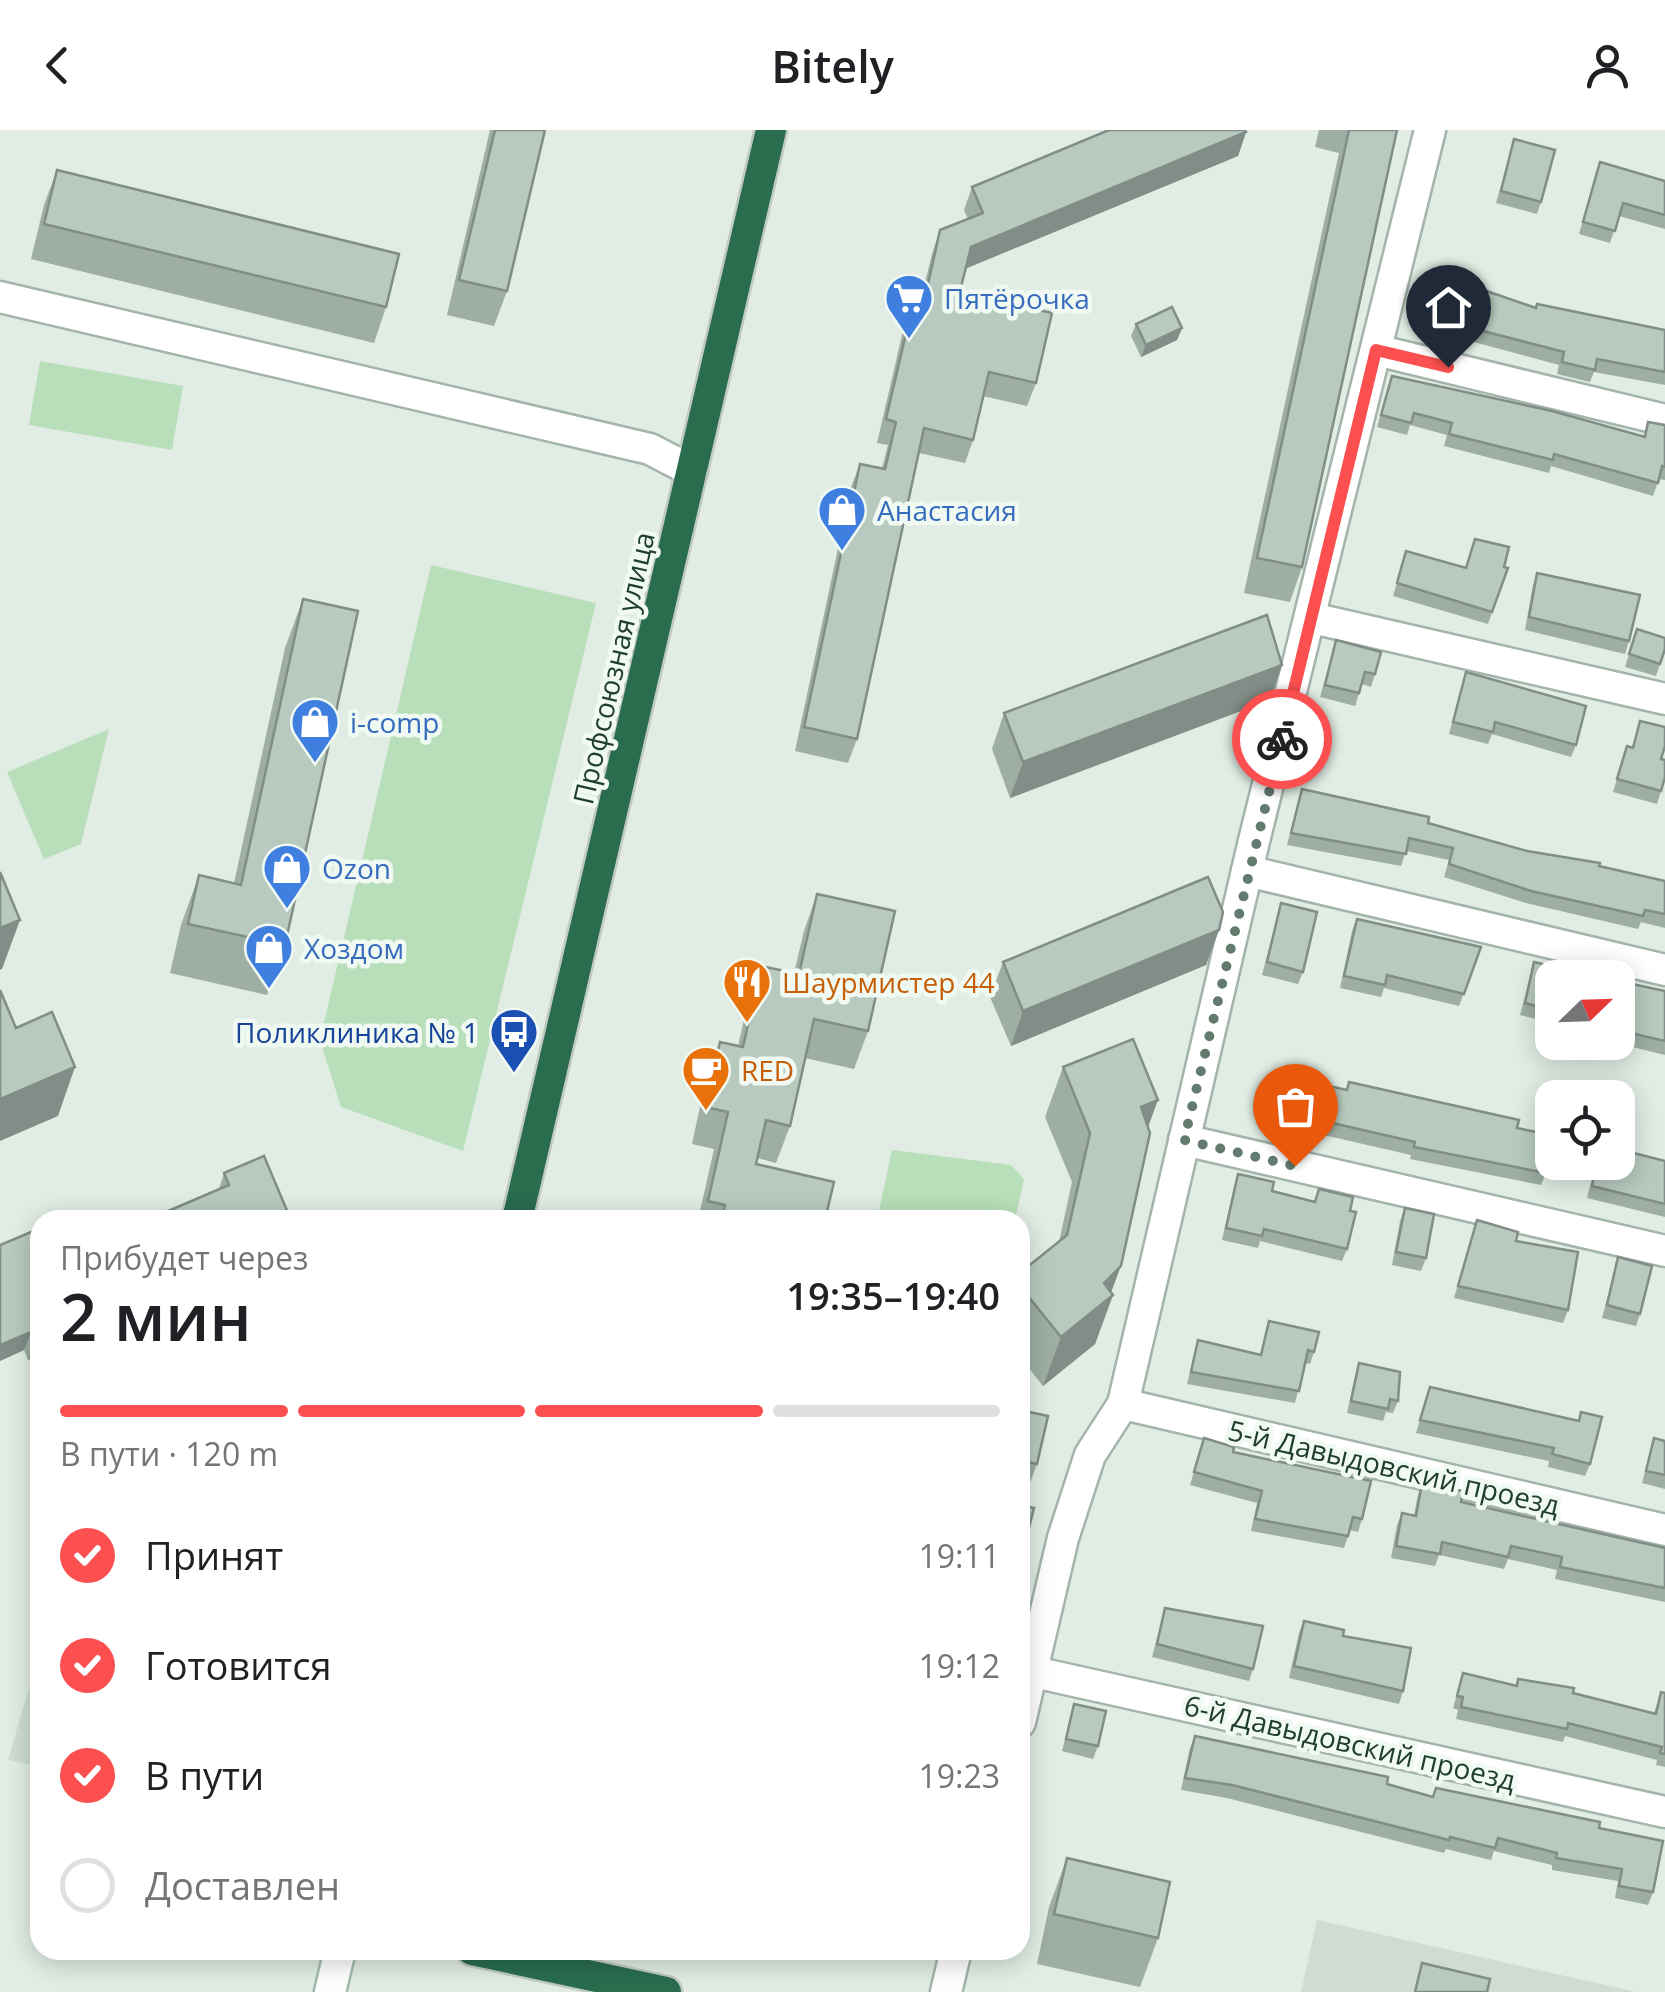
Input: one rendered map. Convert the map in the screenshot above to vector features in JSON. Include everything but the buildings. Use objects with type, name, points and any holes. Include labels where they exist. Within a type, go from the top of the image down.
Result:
[{"type":"highway","name":"Профсоюзная улица","points":[[519,1210],[771,130]]},
{"type":"highway","points":[[518,1960],[666,1992]]},
{"type":"street","points":[[1030,1686],[1063,1538],[1079,1488],[1090,1455],[1123,1404],[1247,871],[1430,130]]},
{"type":"street","points":[[0,297],[650,449],[692,471]]},
{"type":"street","points":[[1376,350],[1665,420]]},
{"type":"street","points":[[1312,618],[1665,699]]},
{"type":"street","points":[[1247,871],[1665,970]]},
{"type":"street","points":[[1184,1140],[1665,1251]]},
{"type":"street","name":"5-й Давыдовский проезд","points":[[1123,1404],[1665,1530]]},
{"type":"street","name":"6-й Давыдовский проезд","points":[[1034,1672],[1665,1812]]},
{"type":"street","points":[[330,1992],[338,1960]]},
{"type":"street","points":[[946,1992],[954,1960]]},
{"type":"shaded area","points":[[30,1685],[30,1764],[8,1760]]},
{"type":"shaded area","points":[[1317,1920],[1636,1992],[1301,1992]]},
{"type":"green space","points":[[40,361],[183,386],[172,450],[29,425]]},
{"type":"green space","points":[[431,565],[596,603],[463,1151],[341,1107],[320,1040]]},
{"type":"green space","points":[[109,729],[81,844],[44,859],[7,772]]},
{"type":"green space","points":[[892,1150],[1011,1165],[1024,1179],[1017,1210],[879,1210]]},
{"type":"way so far","points":[[1282,739],[1184,1140],[1295,1166]]},
{"type":"place","name":"Пятёрочка","points":[[909,340]]},
{"type":"place","name":"Анастасия","points":[[842,552]]},
{"type":"place","name":"i-comp","points":[[315,764]]},
{"type":"place","name":"Ozon","points":[[287,910]]},
{"type":"place","name":"Хоздом","points":[[269,990]]},
{"type":"place","name":"Шаурмистер 44","points":[[747,1024]]},
{"type":"place","name":"Поликлиника № 1","points":[[514,1074]]},
{"type":"place","name":"RED","points":[[706,1112]]},
{"type":"route","points":[[1282,739],[1376,350],[1448,367]]}]
